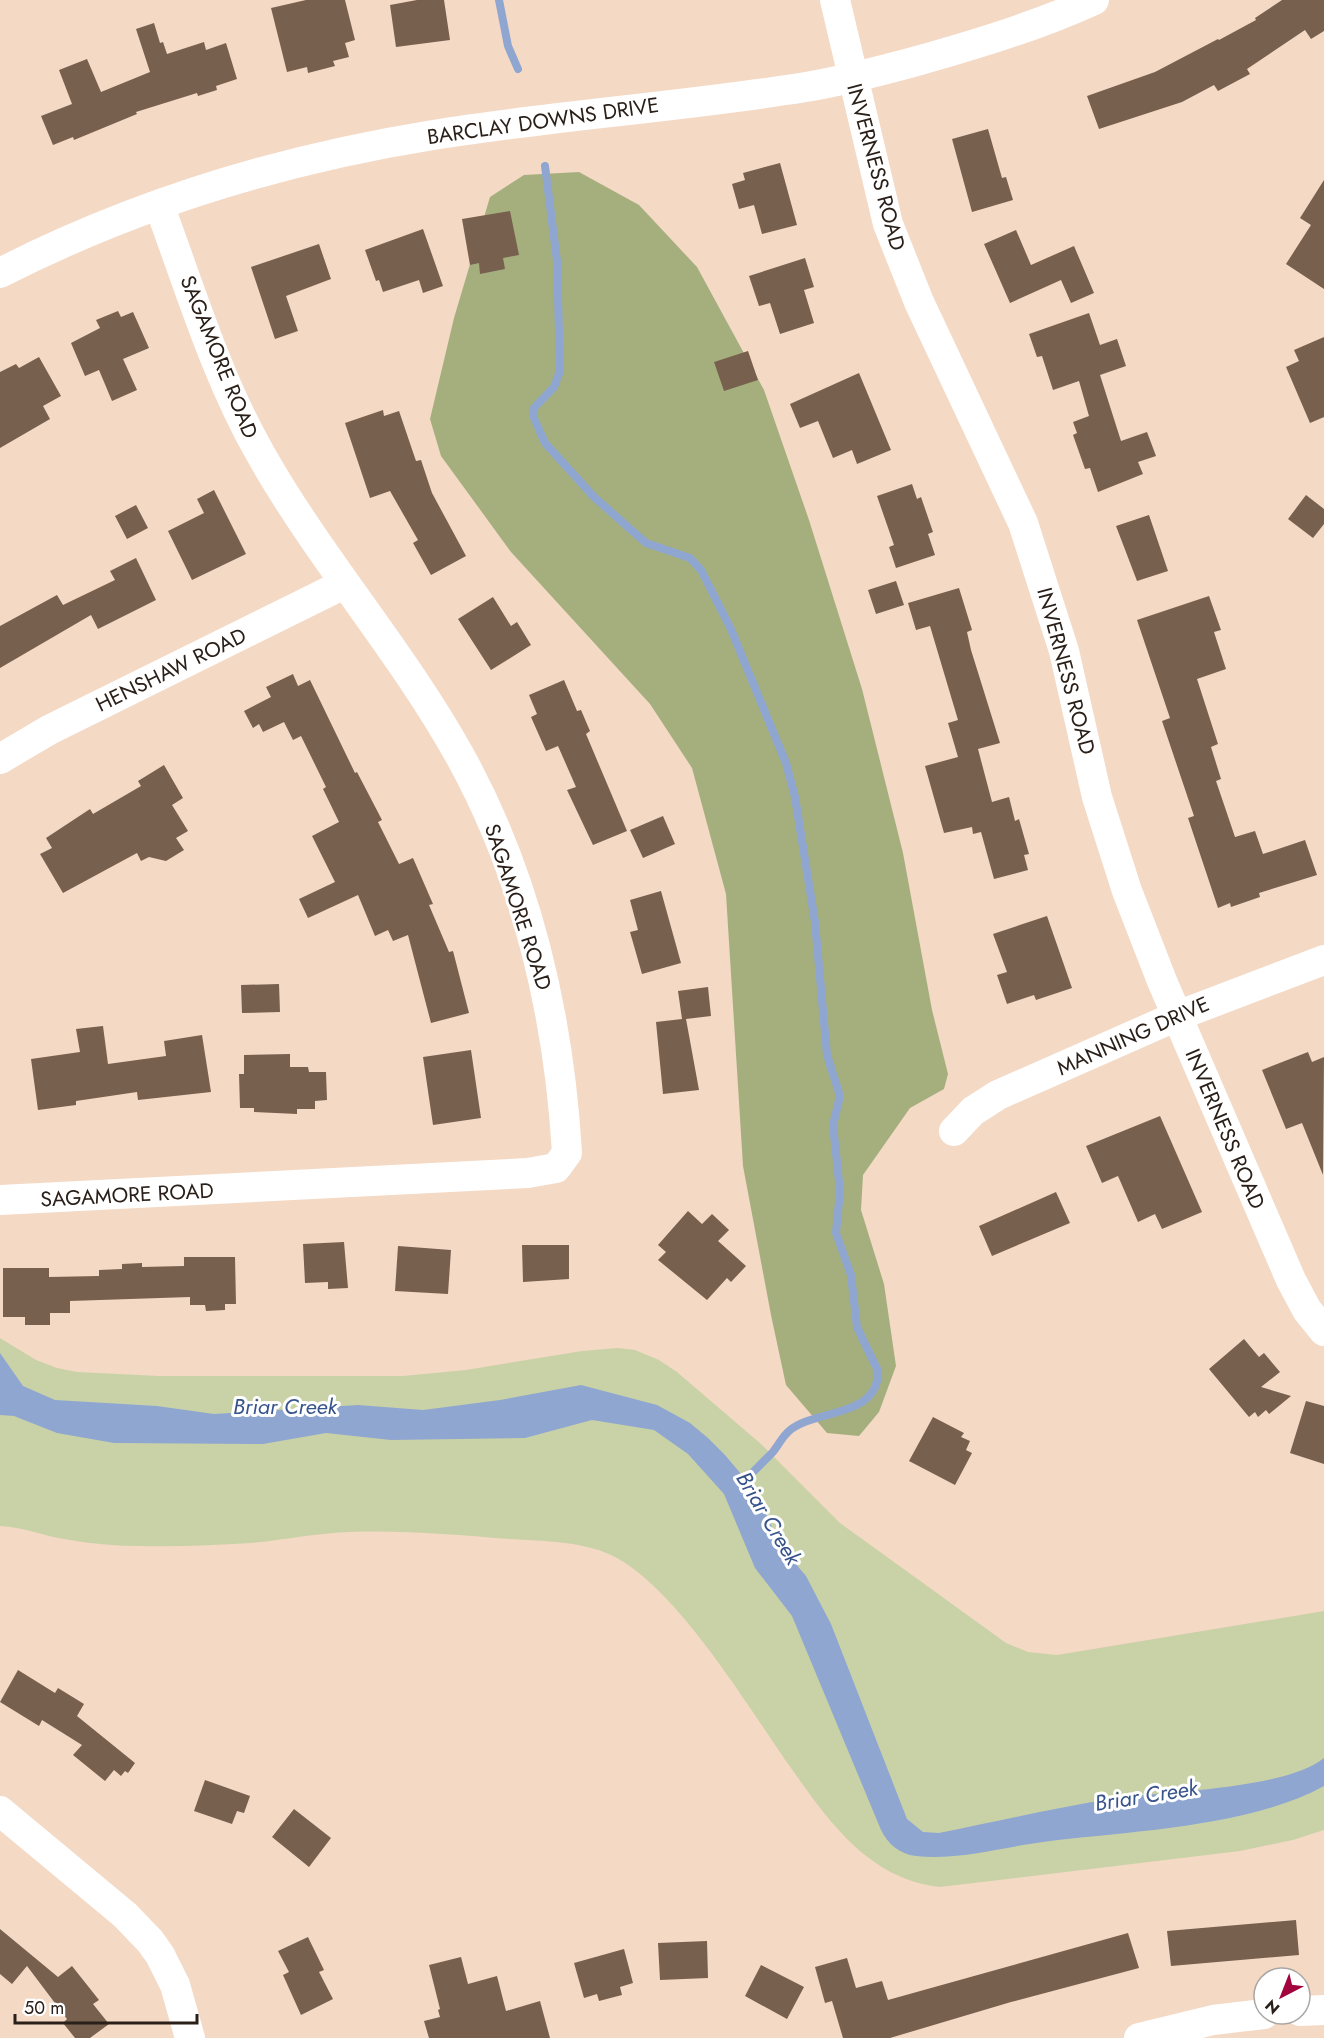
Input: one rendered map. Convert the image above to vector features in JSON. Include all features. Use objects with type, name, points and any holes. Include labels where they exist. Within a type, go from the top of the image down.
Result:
[{"type":"street","name":"INVERNESS ROAD","points":[[835,0],[879,193],[896,248],[919,302],[1007,486],[1034,554],[1064,651],[1110,839],[1137,920],[1291,1280],[1307,1310],[1324,1331]]},
{"type":"street","name":"BARCLAY DOWNS DRIVE","points":[[0,273],[70,239],[159,205],[283,167],[411,139],[533,121],[761,94],[852,78],[1024,29],[1094,0]]},
{"type":"street","name":"SAGAMORE ROAD","points":[[0,1200],[528,1173],[548,1171],[559,1166],[566,1157],[560,1075],[549,999],[531,931],[504,852],[460,756],[429,706],[278,484],[252,440],[213,353],[159,205]]},
{"type":"street","name":"HENSHAW ROAD","points":[[0,759],[81,713],[344,584]]},
{"type":"street","name":"MANNING DRIVE","points":[[954,1131],[973,1111],[998,1095],[1177,1016],[1324,960]]},
{"type":"street","points":[[0,1811],[124,1915],[150,1941],[175,1984],[190,2038]]},
{"type":"street","points":[[1139,2038],[1213,2020],[1252,2015]]},
{"type":"green space","points":[[579,172],[639,205],[697,267],[764,390],[809,520],[862,689],[903,853],[932,1010],[948,1074],[944,1089],[910,1108],[863,1175],[861,1210],[884,1284],[896,1366],[879,1412],[859,1436],[827,1433],[786,1385],[743,1166],[726,894],[692,768],[650,704],[511,552],[441,456],[430,419],[454,318],[490,197],[524,175]]},
{"type":"green space","points":[[0,1338],[36,1360],[57,1368],[77,1372],[159,1376],[403,1376],[466,1370],[582,1351],[618,1348],[635,1350],[659,1360],[677,1372],[761,1444],[840,1523],[1006,1643],[1028,1652],[1057,1655],[1324,1611],[1324,1830],[1293,1840],[1240,1851],[940,1887],[915,1882],[892,1873],[872,1860],[836,1827],[805,1788],[734,1684],[689,1624],[641,1575],[605,1552],[550,1541],[390,1532],[338,1533],[237,1544],[123,1546],[52,1537],[0,1526]]},
{"type":"water","points":[[0,1353],[23,1386],[55,1400],[157,1406],[214,1414],[358,1405],[423,1410],[500,1400],[581,1385],[657,1405],[690,1423],[708,1438],[757,1493],[779,1544],[806,1576],[831,1624],[907,1819],[923,1832],[939,1833],[1110,1799],[1253,1783],[1306,1769],[1324,1758],[1324,1786],[1260,1811],[1187,1826],[1043,1842],[946,1857],[910,1855],[895,1847],[881,1830],[792,1616],[755,1568],[724,1494],[688,1454],[654,1430],[592,1420],[525,1438],[391,1440],[326,1433],[263,1444],[114,1443],[57,1433],[14,1416],[0,1415]]},
{"type":"building","points":[[306,0],[345,0],[355,40],[345,43],[349,57],[333,61],[335,66],[308,73],[307,67],[287,72],[271,8]]},
{"type":"building","points":[[417,0],[444,0],[450,40],[396,47],[390,5]]},
{"type":"building","points":[[1282,0],[1324,0],[1324,31],[1311,39],[1305,30],[1247,69],[1250,74],[1218,91],[1214,85],[1182,102],[1099,129],[1087,96],[1155,72],[1256,20],[1255,18]]},
{"type":"building","points":[[154,23],[160,43],[163,42],[167,54],[204,42],[206,50],[226,43],[237,79],[216,86],[217,90],[198,96],[197,93],[136,112],[137,114],[74,140],[73,137],[53,145],[41,116],[72,104],[59,70],[87,59],[101,92],[150,72],[136,29]]},
{"type":"building","points":[[988,129],[1002,178],[1006,177],[1013,200],[972,212],[952,139]]},
{"type":"building","points":[[780,163],[797,225],[762,234],[754,205],[739,209],[732,184],[745,180],[743,173]]},
{"type":"building","points":[[1324,180],[1324,289],[1286,264],[1311,225],[1300,218]]},
{"type":"building","points":[[510,211],[519,255],[503,258],[505,269],[480,274],[479,263],[470,265],[462,219]]},
{"type":"building","points":[[423,229],[443,286],[423,293],[419,280],[383,292],[379,280],[376,281],[365,250]]},
{"type":"building","points":[[1016,230],[1031,265],[1074,246],[1094,293],[1071,303],[1061,280],[1010,303],[984,244]]},
{"type":"building","points":[[319,244],[331,279],[286,296],[298,331],[275,339],[251,267]]},
{"type":"building","points":[[805,258],[814,287],[804,290],[814,323],[780,334],[770,303],[759,306],[749,276]]},
{"type":"building","points":[[118,311],[121,317],[133,312],[149,348],[123,359],[137,390],[112,401],[99,370],[85,376],[71,343],[100,328],[96,320]]},
{"type":"building","points":[[1089,313],[1100,345],[1117,339],[1126,366],[1100,375],[1121,441],[1147,432],[1156,456],[1138,462],[1143,474],[1098,492],[1090,468],[1085,469],[1073,435],[1077,433],[1073,422],[1089,416],[1079,381],[1053,390],[1042,356],[1037,357],[1029,334]]},
{"type":"building","points":[[1324,337],[1324,417],[1310,423],[1286,367],[1299,361],[1294,350]]},
{"type":"building","points":[[748,351],[758,380],[724,391],[714,362]]},
{"type":"building","points":[[39,357],[61,396],[43,406],[50,419],[0,448],[0,372],[16,364],[19,368]]},
{"type":"building","points":[[859,373],[891,450],[857,464],[852,450],[833,458],[818,421],[800,428],[790,404]]},
{"type":"building","points":[[383,410],[384,416],[399,411],[416,461],[421,460],[432,493],[466,556],[431,575],[413,543],[418,540],[390,491],[370,498],[345,423]]},
{"type":"building","points":[[912,484],[917,499],[921,497],[933,532],[928,534],[935,555],[896,568],[889,547],[894,545],[877,496]]},
{"type":"building","points":[[214,490],[246,554],[192,580],[168,531],[204,513],[197,499]]},
{"type":"building","points":[[1306,495],[1324,509],[1324,524],[1313,538],[1288,519]]},
{"type":"building","points":[[136,505],[148,528],[127,539],[115,516]]},
{"type":"building","points":[[1149,515],[1168,571],[1137,581],[1116,526]]},
{"type":"building","points":[[136,558],[156,600],[98,629],[91,615],[0,668],[0,626],[57,595],[63,605],[115,580],[110,571]]},
{"type":"building","points":[[896,581],[904,605],[876,614],[868,590]]},
{"type":"building","points":[[959,588],[972,630],[967,632],[971,650],[1000,743],[978,749],[992,802],[1009,797],[1015,821],[1019,819],[1029,854],[1024,855],[1028,870],[994,879],[981,832],[973,834],[972,827],[944,833],[925,766],[958,757],[948,723],[958,720],[930,626],[916,630],[908,603]]},
{"type":"building","points":[[1209,596],[1221,630],[1214,632],[1226,669],[1197,679],[1218,744],[1211,747],[1221,779],[1216,781],[1235,837],[1255,831],[1263,854],[1305,840],[1317,875],[1259,893],[1260,897],[1231,907],[1230,903],[1218,908],[1188,818],[1194,816],[1162,721],[1170,718],[1137,620]]},
{"type":"building","points":[[493,597],[511,626],[517,622],[531,645],[491,670],[458,619]]},
{"type":"building","points":[[293,674],[298,686],[310,680],[355,773],[357,772],[382,820],[378,822],[399,864],[413,858],[433,904],[429,905],[449,952],[453,951],[469,1013],[431,1023],[408,935],[393,941],[388,930],[375,936],[358,895],[308,918],[299,899],[335,882],[312,836],[339,822],[323,789],[326,787],[301,736],[293,740],[284,722],[263,732],[259,724],[253,728],[244,711],[271,697],[266,687]]},
{"type":"building","points":[[564,680],[577,711],[581,710],[590,731],[586,734],[627,831],[593,845],[567,790],[576,787],[558,746],[546,751],[531,717],[537,714],[529,695]]},
{"type":"building","points":[[164,765],[183,798],[172,805],[188,831],[176,838],[184,850],[166,861],[149,857],[141,861],[137,853],[63,893],[40,854],[52,848],[46,838],[90,809],[93,814],[141,786],[138,781]]},
{"type":"building","points":[[663,816],[675,844],[643,858],[630,830]]},
{"type":"building","points":[[661,891],[681,963],[642,974],[630,932],[638,930],[630,900]]},
{"type":"building","points":[[1047,916],[1072,988],[1036,1000],[1034,995],[1007,1004],[997,975],[1007,972],[993,934]]},
{"type":"building","points":[[279,984],[280,1012],[242,1013],[241,985]]},
{"type":"building","points":[[708,987],[711,1016],[686,1019],[699,1090],[663,1094],[656,1022],[682,1019],[678,991]]},
{"type":"building","points":[[103,1026],[108,1064],[166,1056],[164,1041],[202,1035],[211,1092],[138,1100],[137,1092],[76,1101],[76,1105],[38,1110],[31,1059],[80,1052],[76,1029]]},
{"type":"building","points":[[471,1050],[481,1118],[433,1125],[423,1057]]},
{"type":"building","points":[[1308,1052],[1312,1062],[1324,1057],[1323,1175],[1302,1123],[1286,1129],[1262,1070]]},
{"type":"building","points":[[290,1054],[290,1067],[308,1067],[309,1072],[326,1072],[327,1100],[315,1101],[315,1109],[297,1109],[297,1114],[254,1112],[254,1108],[240,1108],[239,1074],[244,1074],[244,1055]]},
{"type":"building","points":[[1160,1116],[1202,1212],[1162,1229],[1155,1214],[1138,1222],[1118,1176],[1102,1183],[1086,1146]]},
{"type":"building","points":[[1056,1192],[1070,1223],[992,1256],[979,1226]]},
{"type":"building","points":[[688,1211],[702,1224],[712,1214],[729,1230],[718,1241],[746,1266],[731,1282],[727,1278],[707,1300],[658,1260],[666,1252],[658,1245]]},
{"type":"building","points":[[344,1242],[348,1288],[328,1289],[328,1282],[305,1283],[303,1244]]},
{"type":"building","points":[[522,1245],[569,1245],[569,1279],[523,1282]]},
{"type":"building","points":[[398,1246],[451,1250],[448,1294],[395,1291]]},
{"type":"building","points":[[184,1257],[235,1257],[236,1304],[225,1304],[225,1310],[206,1311],[205,1305],[190,1305],[190,1297],[70,1301],[70,1313],[50,1313],[50,1325],[25,1325],[25,1317],[3,1317],[3,1268],[49,1268],[49,1277],[99,1276],[99,1270],[122,1269],[122,1264],[142,1263],[142,1267],[184,1266]]},
{"type":"building","points":[[1244,1339],[1259,1357],[1264,1353],[1280,1372],[1261,1387],[1291,1396],[1269,1414],[1266,1410],[1258,1417],[1255,1412],[1249,1417],[1209,1369]]},
{"type":"building","points":[[1306,1401],[1324,1406],[1324,1464],[1290,1453]]},
{"type":"building","points":[[933,1417],[964,1433],[961,1437],[970,1441],[966,1450],[972,1453],[955,1485],[909,1461]]},
{"type":"building","points":[[18,1670],[55,1693],[58,1688],[84,1704],[77,1716],[135,1763],[128,1773],[125,1771],[121,1776],[114,1770],[105,1781],[73,1755],[82,1745],[42,1720],[39,1726],[0,1702]]},
{"type":"building","points":[[205,1780],[250,1796],[244,1813],[237,1811],[232,1824],[194,1811]]},
{"type":"building","points":[[294,1809],[331,1838],[309,1867],[272,1837]]},
{"type":"building","points":[[1296,1920],[1299,1955],[1171,1966],[1167,1931]]},
{"type":"building","points":[[0,1929],[58,1977],[72,1966],[99,2000],[93,2004],[109,2024],[90,2038],[75,2038],[63,2023],[67,2019],[27,1966],[12,1984],[0,1974]]},
{"type":"building","points":[[1128,1933],[1139,1968],[1011,2002],[890,2038],[843,2038],[832,2001],[825,2003],[815,1967],[847,1958],[856,1988],[882,1981],[888,2000]]},
{"type":"building","points":[[308,1937],[324,1970],[319,1972],[333,1999],[301,2015],[283,1975],[289,1972],[278,1951]]},
{"type":"building","points":[[707,1941],[708,1978],[660,1980],[658,1943]]},
{"type":"building","points":[[624,1949],[633,1983],[620,1987],[622,1995],[599,2001],[597,1994],[584,1998],[574,1963]]},
{"type":"building","points":[[461,1957],[468,1984],[497,1976],[506,2011],[540,2001],[550,2038],[429,2038],[424,2021],[440,2017],[438,2010],[440,2009],[429,1965]]},
{"type":"building","points":[[761,1965],[804,1987],[787,2019],[745,1996]]},
{"type":"waterway","points":[[499,0],[508,46],[518,69]]},
{"type":"waterway","name":"Briar Creek","points":[[545,166],[557,261],[560,371],[554,387],[534,408],[534,418],[545,443],[594,497],[646,543],[690,558],[701,570],[730,627],[786,763],[795,797],[815,922],[827,1055],[840,1096],[833,1125],[840,1191],[836,1233],[851,1275],[857,1327],[878,1371],[875,1386],[868,1397],[857,1405],[800,1424],[789,1431],[772,1453],[739,1486]]}]
